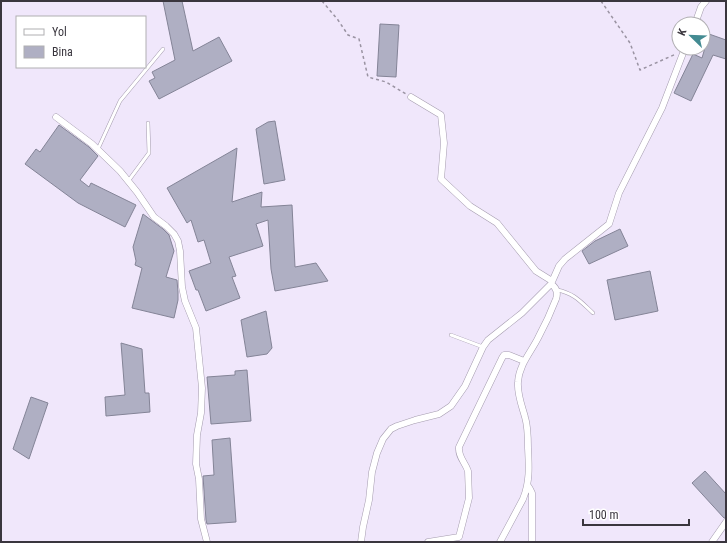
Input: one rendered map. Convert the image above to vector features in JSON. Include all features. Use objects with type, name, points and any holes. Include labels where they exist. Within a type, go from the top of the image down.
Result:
[{"type":"street","points":[[698,16],[706,1]]},
{"type":"street","points":[[362,542],[372,472],[382,439],[391,429],[397,426],[439,414],[450,406],[465,386],[483,347],[488,340],[522,313],[552,283],[559,266],[565,258],[609,224],[619,193],[662,108],[682,56]]},
{"type":"street","points":[[411,97],[441,115],[444,143],[441,179],[470,206],[497,223],[536,271],[552,283],[557,290],[557,295],[551,311],[538,339],[524,361],[517,383],[526,419],[529,471],[528,486],[523,499],[500,542]]},
{"type":"street","points":[[56,117],[92,144],[120,171],[154,217],[166,226],[174,234],[178,241],[182,287],[185,301],[196,328],[202,388],[201,412],[196,435],[196,464],[200,479],[201,519],[207,542]]},
{"type":"street","points":[[428,542],[459,537],[469,498],[468,471],[460,456],[459,447],[502,358],[508,355],[524,361]]},
{"type":"street","points":[[528,486],[532,493],[532,542]]},
{"type":"street","points":[[712,542],[726,522]]},
{"type":"lane","points":[[98,150],[120,101],[163,49]]},
{"type":"lane","points":[[128,181],[149,153],[148,123]]},
{"type":"lane","points":[[557,290],[575,296],[593,313]]},
{"type":"lane","points":[[451,335],[483,347]]},
{"type":"path","points":[[322,1],[348,35],[359,39],[368,77],[386,82],[411,97]]},
{"type":"path","points":[[601,1],[630,43],[640,70],[671,56]]},
{"type":"building","points":[[163,1],[182,1],[193,51],[219,37],[232,61],[159,99],[149,81],[155,78],[152,72],[175,60]]},
{"type":"building","points":[[380,24],[399,25],[396,77],[377,76]]},
{"type":"building","points":[[711,35],[726,40],[726,59],[713,55],[691,101],[674,93],[692,56],[702,58],[703,56],[711,56]]},
{"type":"building","points":[[275,121],[285,180],[264,184],[256,129],[268,122]]},
{"type":"building","points":[[59,125],[89,147],[98,156],[80,180],[89,187],[91,183],[136,205],[125,227],[78,203],[25,164],[36,149],[40,152]]},
{"type":"building","points":[[237,148],[232,202],[262,192],[261,207],[292,205],[295,267],[316,263],[328,281],[275,291],[271,269],[268,220],[256,224],[263,246],[229,257],[236,276],[232,277],[240,298],[206,311],[189,271],[211,263],[204,240],[198,242],[191,220],[187,223],[167,188]]},
{"type":"building","points":[[143,214],[169,235],[174,251],[166,277],[177,280],[178,300],[174,318],[132,308],[142,268],[135,265],[136,261],[133,247]]},
{"type":"building","points":[[620,229],[628,246],[589,264],[582,251],[595,241]]},
{"type":"building","points":[[650,271],[658,311],[615,320],[607,280]]},
{"type":"building","points":[[266,311],[272,348],[267,354],[247,357],[241,320]]},
{"type":"building","points":[[121,343],[142,349],[145,393],[149,393],[150,412],[106,416],[105,397],[125,395]]},
{"type":"building","points":[[247,370],[251,421],[211,424],[207,377],[235,375],[235,371]]},
{"type":"building","points":[[31,397],[48,403],[29,459],[13,449]]},
{"type":"building","points":[[230,438],[236,522],[207,524],[203,476],[214,475],[212,440]]},
{"type":"building","points":[[705,471],[726,494],[726,518],[724,518],[692,483]]}]
